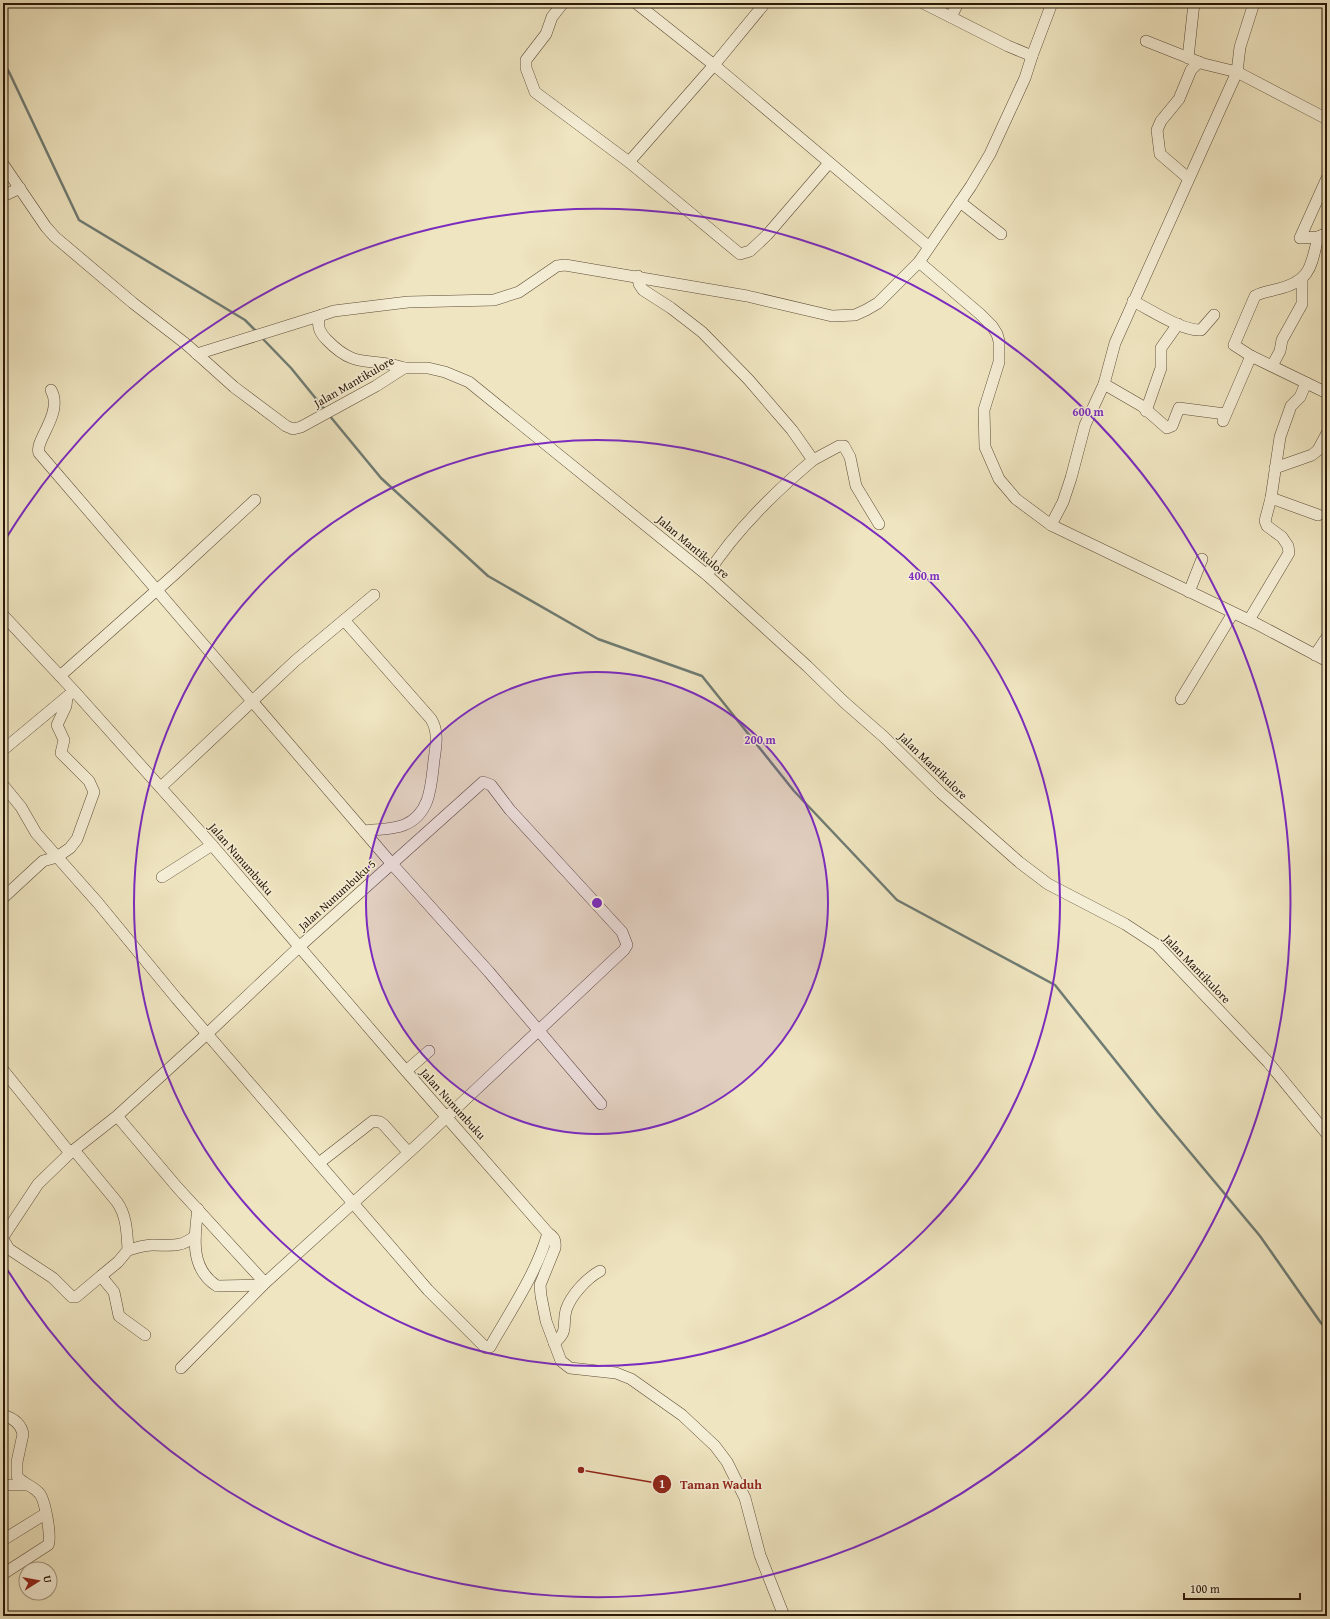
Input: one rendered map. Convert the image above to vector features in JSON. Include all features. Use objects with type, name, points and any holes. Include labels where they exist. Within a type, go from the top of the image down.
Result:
[{"type":"street","points":[[563,3],[552,17],[546,34],[526,60],[526,68],[531,86],[537,95],[628,162],[740,254],[750,251],[766,235],[829,163]]},
{"type":"street","points":[[636,3],[714,65],[928,246]]},
{"type":"street","points":[[628,162],[714,65],[765,3]]},
{"type":"street","points":[[923,3],[1008,46],[1032,56]]},
{"type":"street","points":[[951,17],[958,3]]},
{"type":"street","points":[[202,352],[334,311],[408,302],[494,300],[519,292],[560,265],[638,276],[747,296],[832,316],[855,315],[878,303],[919,262],[928,246],[960,202],[990,154],[1025,78],[1052,3]]},
{"type":"street","points":[[1188,58],[1194,3]]},
{"type":"street","points":[[1051,525],[1063,502],[1085,425],[1104,384],[1115,343],[1237,72],[1240,47],[1254,3]]},
{"type":"street","points":[[1146,41],[1199,62],[1237,72],[1327,119]]},
{"type":"street","points":[[1188,178],[1160,154],[1157,130],[1161,121],[1179,98],[1191,70],[1199,62]]},
{"type":"street","name":"Jalan Mantikulore","points":[[3,164],[46,227],[55,237],[133,303],[202,352],[234,387],[286,426],[296,428],[390,379],[404,368],[428,368],[445,372],[469,382],[707,575],[884,737],[973,822],[1019,862],[1048,884],[1125,924],[1157,945],[1268,1062],[1327,1134]]},
{"type":"street","points":[[1327,178],[1300,238],[1322,235],[1312,264],[1302,279],[1291,286],[1260,293],[1251,301],[1234,345],[1251,356],[1327,393]]},
{"type":"street","points":[[3,196],[20,188]]},
{"type":"street","points":[[960,202],[1002,234]]},
{"type":"street","points":[[919,262],[980,314],[992,326],[997,334],[1000,346],[999,362],[984,410],[985,447],[999,479],[1016,499],[1051,525],[1248,620],[1327,661]]},
{"type":"street","points":[[638,276],[643,290],[688,320],[732,362],[792,430],[814,460]]},
{"type":"street","points":[[1272,366],[1280,351],[1282,340],[1302,304],[1302,279]]},
{"type":"street","points":[[1133,301],[1178,324],[1197,330],[1201,330],[1214,315]]},
{"type":"street","points":[[322,315],[319,318],[318,328],[327,340],[342,354],[358,361],[371,363],[387,362],[404,368]]},
{"type":"street","points":[[1146,411],[1161,368],[1161,348],[1178,324]]},
{"type":"street","points":[[1104,384],[1142,406],[1167,428],[1172,426],[1179,408],[1224,418],[1251,356]]},
{"type":"street","points":[[1248,620],[1289,553],[1288,546],[1282,537],[1267,526],[1265,521],[1271,498],[1280,437],[1291,406],[1300,397],[1306,383]]},
{"type":"street","points":[[51,390],[55,398],[55,404],[46,433],[38,446],[38,452],[253,700],[392,864],[479,961],[601,1104]]},
{"type":"street","points":[[1275,468],[1312,455],[1318,450],[1327,433]]},
{"type":"street","points":[[707,575],[753,517],[786,483],[814,460],[839,446],[844,446],[850,457],[856,486],[879,524]]},
{"type":"street","points":[[1271,498],[1318,515]]},
{"type":"street","points":[[60,676],[255,500]]},
{"type":"street","points":[[1189,592],[1202,559]]},
{"type":"street","points":[[161,787],[253,700],[374,595]]},
{"type":"street","points":[[1181,699],[1233,613]]},
{"type":"street","name":"Jalan Nunumbuku","points":[[3,615],[60,676],[71,694],[161,787],[406,1071],[548,1233],[553,1236],[556,1242],[540,1285],[542,1306],[561,1361],[566,1367],[579,1370],[616,1373],[631,1379],[682,1415],[715,1446],[727,1462],[745,1498],[760,1555],[784,1616]]},
{"type":"street","points":[[344,620],[431,719],[436,730],[432,784],[426,804],[420,814],[403,826],[364,831]]},
{"type":"street","points":[[1315,655],[1327,637]]},
{"type":"street","points":[[3,750],[71,694]]},
{"type":"street","points":[[3,898],[43,861],[57,857],[75,842],[94,792],[89,781],[62,753],[64,740],[57,725],[71,694]]},
{"type":"street","name":"Jalan Nunumbuku 5","points":[[3,1238],[38,1184],[72,1152],[117,1116],[299,947],[473,791],[486,782],[622,932],[627,945],[624,950],[538,1030]]},
{"type":"street","points":[[3,785],[21,807],[36,833],[352,1202],[428,1290],[487,1348],[490,1347],[541,1255],[548,1233]]},
{"type":"street","points":[[162,877],[212,845]]},
{"type":"street","points":[[182,1368],[264,1284],[447,1116],[538,1030]]},
{"type":"street","points":[[406,1071],[429,1051]]},
{"type":"street","points":[[3,1070],[122,1210],[128,1250]]},
{"type":"street","points":[[117,1116],[264,1284]]},
{"type":"street","points":[[319,1163],[373,1122],[380,1122],[408,1152]]},
{"type":"street","points":[[198,1209],[195,1236],[196,1259],[213,1283],[223,1286],[264,1284]]},
{"type":"street","points":[[3,1238],[9,1249],[53,1278],[72,1297],[76,1297],[128,1250],[143,1246],[174,1246],[184,1244],[195,1236]]},
{"type":"street","points":[[554,1343],[564,1334],[567,1310],[571,1301],[580,1288],[600,1271]]},
{"type":"street","points":[[101,1276],[114,1292],[119,1316],[145,1335]]},
{"type":"street","points":[[3,1415],[15,1420],[22,1430],[23,1434],[16,1470],[17,1476],[26,1484],[34,1488],[42,1496],[50,1534],[50,1541],[48,1545],[3,1574]]},
{"type":"street","points":[[3,1485],[26,1484]]},
{"type":"street","points":[[3,1540],[46,1514]]},
{"type":"waterway","points":[[3,62],[79,220],[245,320],[256,331]]},
{"type":"waterway","points":[[262,338],[291,368],[326,411]]},
{"type":"waterway","points":[[329,415],[381,478],[488,576],[598,639],[702,676],[794,791],[897,900],[1055,985],[1158,1114],[1260,1236],[1321,1323],[1327,1328]]},
{"type":"place","name":"Taman Waduh","points":[[581,1470]]}]
